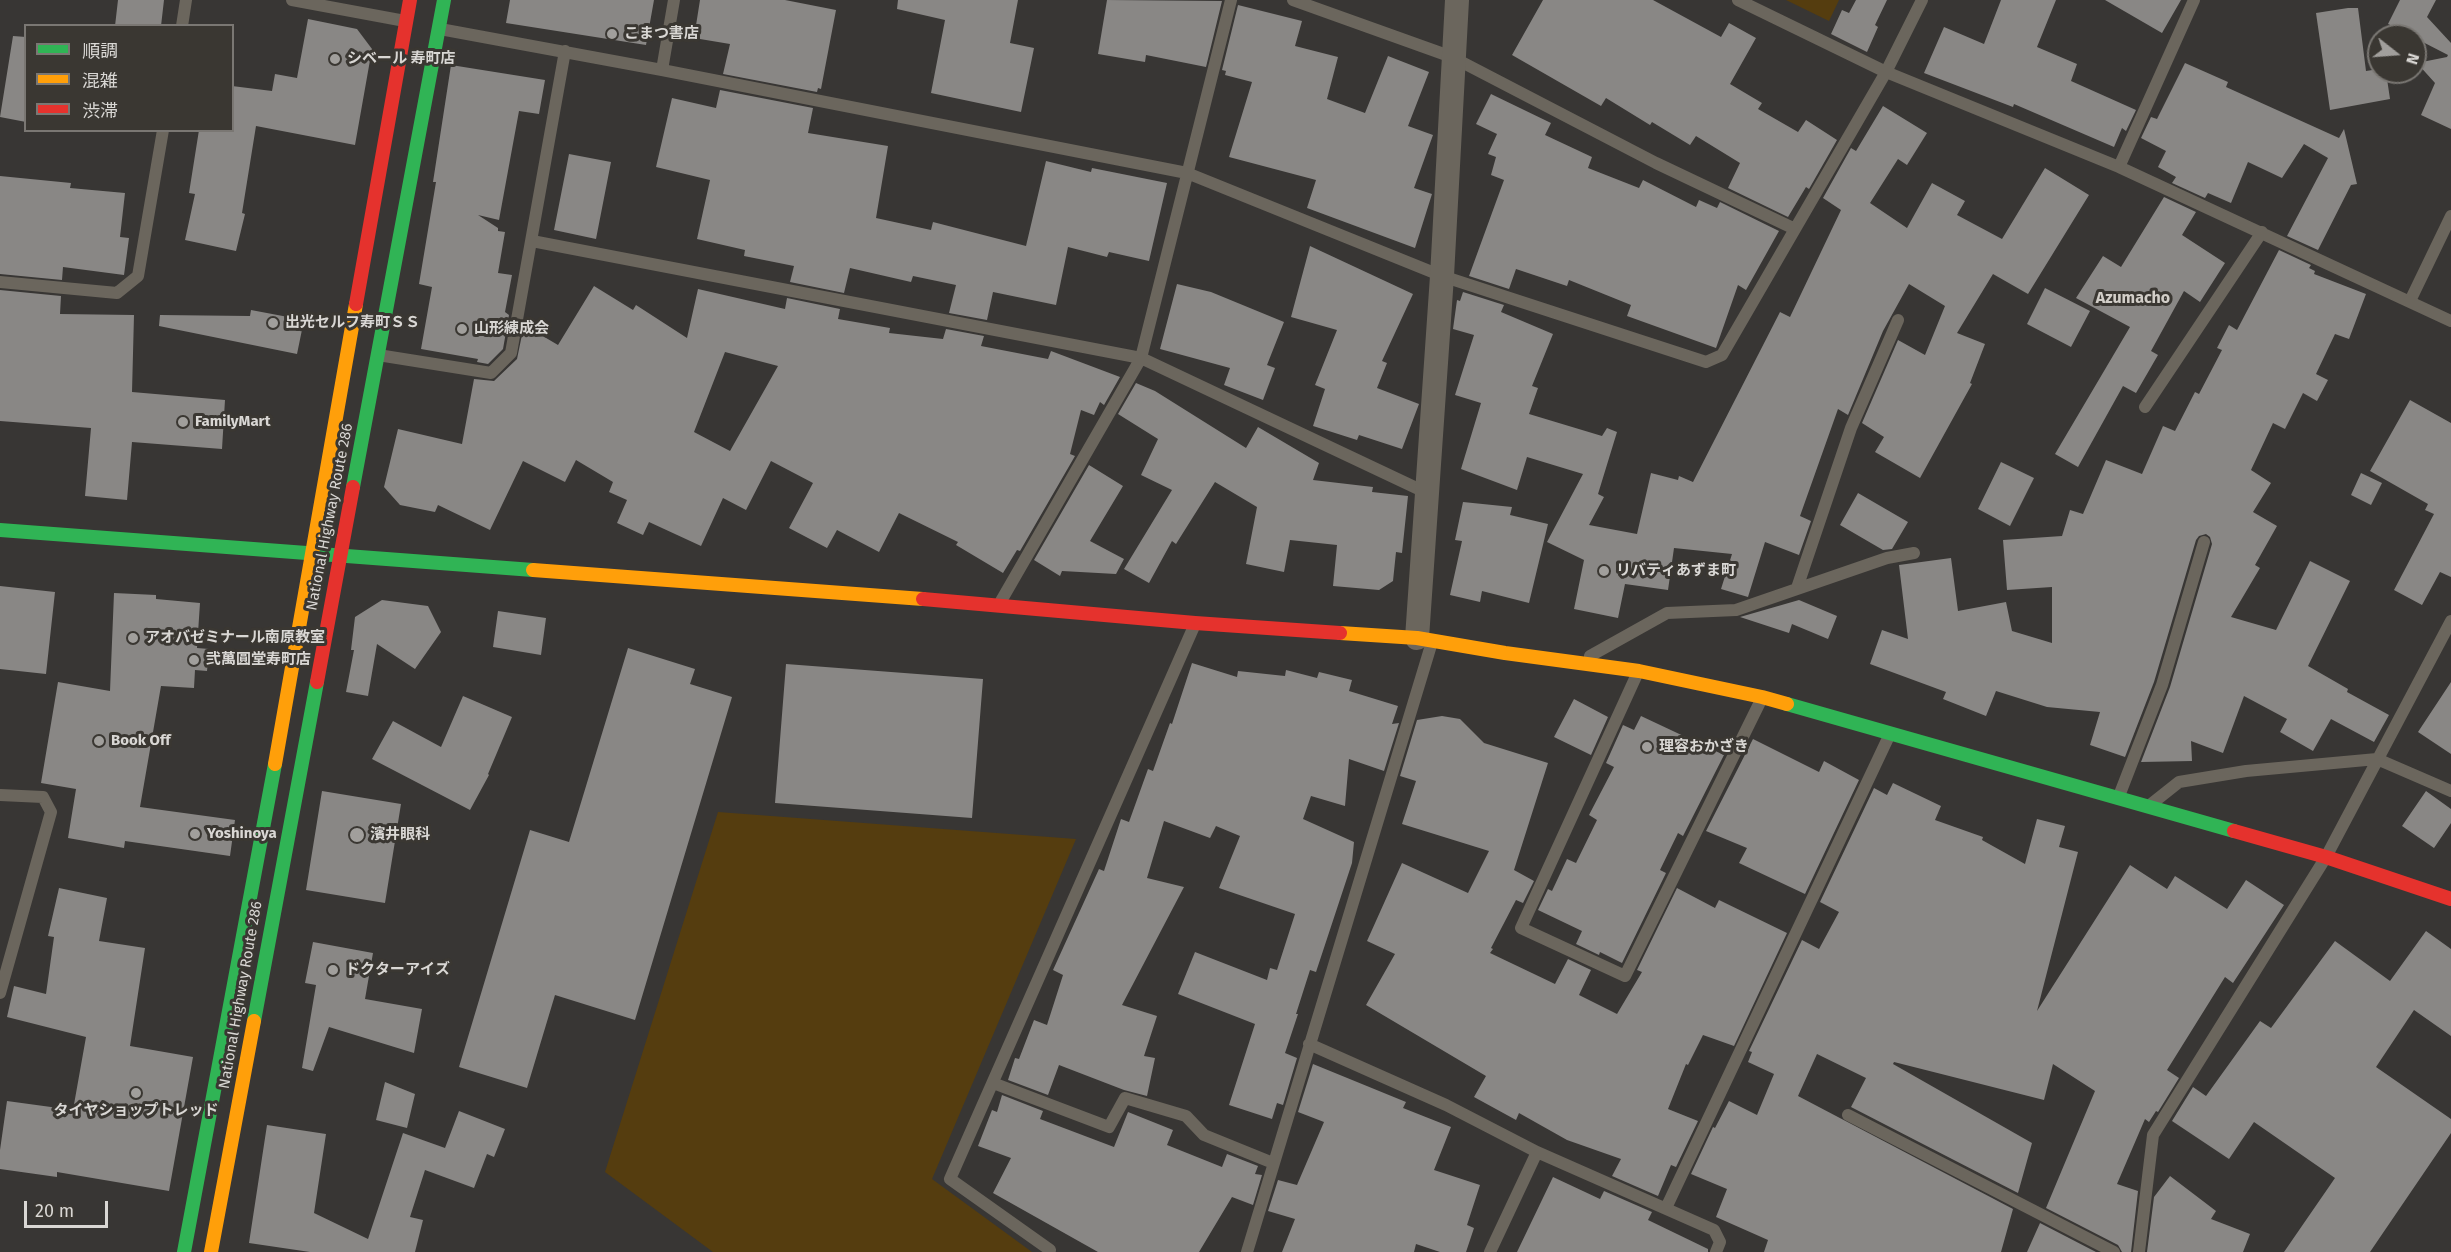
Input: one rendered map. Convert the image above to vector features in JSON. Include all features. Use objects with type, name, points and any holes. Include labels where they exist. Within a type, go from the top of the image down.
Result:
[{"type":"main road","name":"National Highway Route 286","points":[[184,1252],[248,917],[410,0]]},
{"type":"main road","name":"National Highway Route 286","points":[[211,1252],[444,0]]},
{"type":"main road","points":[[0,530],[1425,639],[1639,671],[1762,697],[1889,735],[2326,857],[2451,899]]},
{"type":"street","points":[[1425,639],[1427,493],[1457,0]]},
{"type":"lane","points":[[182,24],[186,0]]},
{"type":"lane","points":[[292,0],[406,21]]},
{"type":"lane","points":[[662,70],[674,0]]},
{"type":"lane","points":[[999,605],[1141,358],[1231,0]]},
{"type":"lane","points":[[1293,0],[1452,57],[1656,163],[1795,229]]},
{"type":"lane","points":[[1738,0],[1886,72],[2119,167],[2451,321]]},
{"type":"lane","points":[[439,28],[1187,173],[1442,276],[1706,362],[1722,355],[1886,72],[1922,0]]},
{"type":"lane","points":[[2119,167],[2194,0]]},
{"type":"lane","points":[[377,355],[491,373],[511,352],[565,51]]},
{"type":"lane","points":[[0,282],[117,292],[138,276],[163,132]]},
{"type":"lane","points":[[2410,301],[2451,216]]},
{"type":"lane","points":[[2145,407],[2262,232]]},
{"type":"lane","points":[[532,241],[1141,358],[1427,493]]},
{"type":"lane","points":[[1797,588],[1851,428],[1898,320]]},
{"type":"lane","points":[[2118,799],[2162,685],[2204,542]]},
{"type":"lane","points":[[1578,663],[1667,613],[1736,610],[1887,558],[1914,553]]},
{"type":"lane","points":[[2139,1252],[2153,1136],[2326,857],[2451,621]]},
{"type":"lane","points":[[1050,1250],[950,1179],[1195,623]]},
{"type":"lane","points":[[1247,1252],[1425,639]]},
{"type":"lane","points":[[1639,671],[1521,927],[1625,976],[1762,697]]},
{"type":"lane","points":[[1666,1208],[1889,735]]},
{"type":"lane","points":[[2148,807],[2179,782],[2246,771],[2377,759],[2451,791]]},
{"type":"lane","points":[[0,795],[43,796],[51,812],[0,993]]},
{"type":"lane","points":[[1309,1044],[1446,1105],[1537,1152],[1714,1230],[1720,1242],[1716,1252]]},
{"type":"lane","points":[[993,1083],[1109,1127],[1125,1098],[1186,1116],[1204,1135],[1273,1163]]},
{"type":"lane","points":[[1848,1115],[2114,1252]]},
{"type":"lane","points":[[1490,1252],[1537,1152]]},
{"type":"shaded area","points":[[1786,0],[1839,0],[1829,21]]},
{"type":"shaded area","points":[[718,812],[1076,839],[932,1179],[1032,1252],[713,1252],[605,1172]]},
{"type":"building","points":[[118,0],[164,0],[161,24],[115,24]]},
{"type":"building","name":"こまつ書店","points":[[510,0],[654,0],[646,45],[506,23]]},
{"type":"building","points":[[700,0],[785,0],[836,10],[821,89],[818,88],[817,92],[723,74],[730,44],[694,38]]},
{"type":"building","points":[[898,0],[1018,0],[1010,43],[1034,48],[1021,112],[931,93],[945,20],[897,9]]},
{"type":"building","points":[[1107,0],[1222,1],[1206,67],[1146,55],[1145,62],[1098,54]]},
{"type":"building","points":[[1543,0],[1653,0],[1721,37],[1729,23],[1756,38],[1730,84],[1762,103],[1758,109],[1798,132],[1806,120],[1837,140],[1809,189],[1806,187],[1788,217],[1728,188],[1740,163],[1696,136],[1690,145],[1652,122],[1650,125],[1606,98],[1601,106],[1512,55]]},
{"type":"building","points":[[1856,0],[1887,0],[1875,25],[1878,27],[1867,52],[1831,34],[1842,10],[1849,13]]},
{"type":"building","points":[[2001,0],[2056,0],[2037,47],[2077,64],[2071,81],[2136,110],[2126,131],[2122,128],[2114,147],[2014,104],[2013,107],[1924,73],[1944,27],[1984,44]]},
{"type":"building","points":[[2105,0],[2181,0],[2162,33]]},
{"type":"building","points":[[2400,0],[2436,0],[2427,17],[2451,43],[2451,129],[2421,115],[2435,83],[2427,74],[2427,61],[2448,55],[2427,44],[2427,24],[2388,24]]},
{"type":"building","points":[[1238,5],[1302,21],[1295,46],[1338,57],[1327,99],[1365,113],[1388,56],[1429,72],[1408,126],[1433,135],[1414,188],[1432,194],[1415,248],[1307,208],[1316,180],[1229,157],[1252,82],[1225,75],[1226,71],[1222,70]]},
{"type":"building","points":[[2358,8],[2367,84],[2388,84],[2390,99],[2330,110],[2316,13]]},
{"type":"building","points":[[308,19],[357,29],[372,49],[355,145],[256,126],[242,213],[245,214],[236,251],[185,240],[195,194],[189,193],[199,132],[234,132],[234,86],[272,91],[275,74],[297,78]]},
{"type":"building","points":[[13,36],[24,37],[24,122],[0,117]]},
{"type":"building","points":[[2185,63],[2228,82],[2226,87],[2339,138],[2344,129],[2357,184],[2351,185],[2318,250],[2287,236],[2328,158],[2304,144],[2282,178],[2248,162],[2231,203],[2208,193],[2205,198],[2172,183],[2176,177],[2158,167],[2166,151],[2141,138],[2151,117],[2157,119]]},
{"type":"building","points":[[451,65],[545,80],[539,114],[519,111],[499,220],[478,215],[498,228],[498,231],[505,232],[498,273],[512,275],[505,312],[509,315],[503,349],[488,364],[477,362],[478,359],[421,349],[432,287],[419,284],[436,182],[433,182]]},
{"type":"building","points":[[720,90],[813,108],[808,133],[888,146],[876,218],[931,230],[933,222],[1026,246],[1046,161],[1091,172],[1092,168],[1167,183],[1149,261],[1109,252],[1107,257],[1068,247],[1056,305],[993,292],[987,320],[949,313],[956,285],[913,276],[911,282],[850,268],[844,293],[790,282],[794,266],[744,256],[745,250],[697,239],[710,180],[656,167],[672,98],[716,108]]},
{"type":"building","points":[[1491,94],[1551,123],[1545,135],[1592,157],[1588,168],[1639,188],[1643,180],[1696,207],[1699,200],[1717,208],[1720,202],[1779,231],[1746,290],[1738,285],[1716,348],[1627,316],[1631,305],[1569,280],[1567,286],[1516,269],[1509,289],[1469,276],[1504,180],[1491,175],[1496,157],[1488,154],[1497,134],[1476,124]]},
{"type":"building","points":[[1883,106],[1927,133],[1907,165],[1898,159],[1870,203],[1907,228],[1932,183],[1965,201],[1957,215],[2002,239],[2045,168],[2089,195],[2028,294],[1993,274],[1957,333],[1985,344],[1970,383],[1972,384],[1920,478],[1875,452],[1884,437],[1862,423],[1898,340],[1925,355],[1945,306],[1909,284],[1883,331],[1848,415],[1838,409],[1800,516],[1811,521],[1799,555],[1765,542],[1748,597],[1721,589],[1732,554],[1674,548],[1668,590],[1625,584],[1618,618],[1574,609],[1584,560],[1547,542],[1583,474],[1527,457],[1517,490],[1461,469],[1481,403],[1455,395],[1474,335],[1453,329],[1457,300],[1460,301],[1463,292],[1504,305],[1501,312],[1553,334],[1532,386],[1538,388],[1529,414],[1602,436],[1607,428],[1617,432],[1598,494],[1604,497],[1589,525],[1637,534],[1651,473],[1678,480],[1679,476],[1693,482],[1780,312],[1790,317],[1841,210],[1823,198],[1851,148],[1856,151]]},
{"type":"building","points":[[569,154],[611,162],[596,239],[554,230]]},
{"type":"building","points":[[0,176],[71,183],[70,188],[125,193],[120,237],[129,238],[124,275],[63,267],[62,280],[0,274]]},
{"type":"building","points":[[2164,197],[2196,212],[2182,235],[2225,263],[2200,302],[2184,291],[2151,351],[2158,355],[2136,393],[2123,386],[2078,467],[2055,454],[2130,327],[2076,298],[2103,256],[2121,267]]},
{"type":"building","points":[[1310,246],[1413,294],[1382,361],[1387,363],[1377,388],[1419,404],[1402,449],[1359,435],[1357,440],[1313,426],[1325,389],[1315,385],[1337,330],[1291,317]]},
{"type":"building","points":[[2279,250],[2311,265],[2309,268],[2315,271],[2314,274],[2366,294],[2349,339],[2335,334],[2316,374],[2328,380],[2317,401],[2303,393],[2285,429],[2273,423],[2251,470],[2271,483],[2253,512],[2277,526],[2255,565],[2260,568],[2231,617],[2276,630],[2310,561],[2350,581],[2308,666],[2348,689],[2347,692],[2389,715],[2374,742],[2331,719],[2313,751],[2280,732],[2287,719],[2244,696],[2223,753],[2191,741],[2192,761],[2141,762],[2170,687],[2212,544],[2210,537],[2206,534],[2199,536],[2196,540],[2154,682],[2125,757],[2090,745],[2100,712],[2047,707],[1996,691],[1986,716],[1943,699],[1946,692],[1870,664],[1882,630],[1908,639],[1899,565],[1951,558],[1958,611],[2006,602],[2012,631],[2052,643],[2052,587],[2007,590],[2003,540],[2062,536],[2070,510],[2083,514],[2106,460],[2142,474],[2163,426],[2175,431],[2195,392],[2199,394],[2222,350],[2217,348],[2229,325],[2237,330]]},
{"type":"building","points":[[1177,284],[1211,292],[1284,322],[1267,365],[1275,368],[1263,400],[1224,385],[1230,368],[1160,349]]},
{"type":"building","points":[[594,286],[633,310],[636,305],[687,338],[698,289],[785,309],[787,298],[840,309],[838,319],[890,328],[889,333],[943,339],[946,329],[984,336],[981,346],[1048,359],[1051,351],[1120,377],[1104,405],[1100,402],[1094,415],[1081,410],[1070,454],[1075,456],[1020,551],[1017,550],[1003,573],[956,545],[958,542],[899,513],[879,552],[837,530],[827,548],[789,528],[813,483],[771,461],[746,510],[723,498],[701,546],[649,522],[643,535],[617,523],[627,500],[609,492],[613,482],[576,460],[565,482],[523,461],[490,530],[438,505],[435,512],[400,505],[384,487],[398,429],[462,444],[474,379],[494,381],[517,359],[524,325],[558,345]],"holes":[[[725,352],[778,366],[730,451],[694,432]]]},
{"type":"building","points":[[2045,288],[2090,311],[2071,347],[2027,324]]},
{"type":"building","points":[[0,290],[61,296],[60,314],[134,315],[132,392],[225,400],[222,449],[132,442],[127,500],[85,496],[91,428],[0,421]]},
{"type":"building","points":[[251,310],[304,320],[297,354],[159,326],[160,315],[250,316]]},
{"type":"building","points":[[1136,383],[1155,391],[1246,448],[1258,427],[1319,463],[1313,480],[1373,487],[1372,492],[1408,496],[1402,553],[1396,552],[1393,581],[1379,590],[1333,586],[1337,545],[1290,540],[1284,572],[1246,564],[1257,507],[1215,482],[1176,544],[1172,541],[1149,583],[1124,569],[1172,490],[1141,475],[1158,439],[1118,414]]},
{"type":"building","points":[[2410,400],[2451,423],[2451,577],[2440,572],[2422,605],[2394,590],[2434,514],[2425,510],[2428,504],[2370,471]]},
{"type":"building","points":[[2001,462],[2034,478],[2010,526],[1978,509]]},
{"type":"building","points":[[1089,465],[1123,486],[1090,541],[1124,559],[1116,574],[1062,571],[1060,576],[1034,560]]},
{"type":"building","points":[[2361,473],[2382,483],[2371,505],[2351,495]]},
{"type":"building","points":[[1858,493],[1908,522],[1892,549],[1883,550],[1840,525]]},
{"type":"building","points":[[1463,502],[1512,507],[1510,515],[1548,524],[1529,603],[1482,591],[1480,602],[1450,595],[1462,541],[1455,540]]},
{"type":"building","points":[[0,586],[55,592],[46,674],[0,669]]},
{"type":"building","points":[[114,593],[156,595],[156,599],[200,603],[197,648],[209,649],[207,671],[195,670],[194,688],[161,686],[140,807],[235,820],[230,856],[125,841],[124,848],[68,838],[76,789],[41,783],[58,682],[110,691]]},
{"type":"building","points":[[382,600],[428,606],[441,632],[415,669],[377,644],[368,696],[346,692],[354,650],[351,650],[355,617]]},
{"type":"building","points":[[1799,600],[1837,616],[1828,639],[1792,624],[1789,633],[1740,617]]},
{"type":"building","points":[[498,611],[546,618],[541,655],[493,647]]},
{"type":"building","points":[[628,648],[695,669],[690,684],[732,697],[635,1020],[555,995],[527,1088],[459,1067],[530,830],[569,842]]},
{"type":"building","points":[[1192,663],[1237,677],[1238,671],[1285,676],[1286,670],[1317,678],[1319,672],[1352,680],[1349,691],[1398,706],[1392,724],[1399,723],[1384,771],[1349,759],[1345,806],[1311,796],[1303,819],[1354,842],[1352,863],[1316,972],[1310,970],[1296,1014],[1298,1014],[1285,1053],[1297,1058],[1283,1105],[1277,1103],[1272,1119],[1229,1105],[1255,1024],[1178,994],[1195,952],[1267,980],[1270,968],[1277,970],[1295,914],[1219,888],[1240,836],[1216,826],[1210,838],[1164,821],[1147,878],[1184,887],[1122,1005],[1157,1016],[1144,1056],[1155,1058],[1147,1096],[1124,1090],[1059,1065],[1048,1095],[1008,1080],[1015,1058],[1019,1059],[1034,1020],[1047,1025],[1063,975],[1053,970],[1099,869],[1104,871],[1121,819],[1129,822],[1148,769],[1153,771],[1170,723],[1172,724]]},
{"type":"building","points":[[786,664],[983,679],[972,818],[775,803]]},
{"type":"building","points":[[2451,682],[2451,754],[2418,732]]},
{"type":"building","points":[[463,696],[512,717],[489,775],[470,810],[372,759],[393,721],[441,747]]},
{"type":"building","points":[[1574,699],[1608,717],[1591,755],[1554,737]]},
{"type":"building","points":[[1442,716],[1460,719],[1484,743],[1548,763],[1514,870],[1534,881],[1523,903],[1516,900],[1490,953],[1555,984],[1568,959],[1591,970],[1579,995],[1617,1014],[1642,972],[1637,970],[1677,888],[1715,908],[1719,900],[1787,933],[1734,1046],[1703,1035],[1688,1065],[1686,1064],[1668,1109],[1698,1121],[1676,1167],[1671,1165],[1658,1196],[1612,1176],[1621,1159],[1567,1140],[1519,1113],[1516,1120],[1474,1097],[1486,1076],[1366,1005],[1395,954],[1367,941],[1402,863],[1468,893],[1489,851],[1402,824],[1416,781],[1400,776],[1417,720]]},
{"type":"building","points":[[1641,716],[1724,755],[1683,836],[1678,833],[1660,870],[1666,873],[1622,963],[1576,944],[1582,931],[1538,910],[1548,889],[1552,891],[1567,859],[1576,863],[1597,820],[1589,815],[1614,767],[1606,763],[1623,725],[1634,730]]},
{"type":"building","points":[[1753,739],[1819,772],[1824,761],[1859,780],[1805,894],[1739,863],[1747,848],[1706,831]]},
{"type":"building","points":[[1893,783],[1941,806],[1935,820],[1983,837],[1982,840],[2025,864],[2037,819],[2065,826],[2059,847],[2078,852],[2037,1011],[2130,865],[2167,889],[2175,876],[2227,909],[2246,880],[2284,905],[2233,983],[2225,977],[2167,1070],[2179,1078],[2158,1112],[2156,1111],[2149,1122],[2145,1119],[2117,1184],[2138,1191],[2131,1252],[2122,1252],[2118,1245],[2046,1208],[2095,1091],[2053,1064],[2044,1100],[1894,1062],[1893,1064],[2032,1143],[2018,1193],[1851,1107],[1866,1078],[1817,1054],[1798,1096],[2013,1209],[2001,1252],[1764,1252],[1768,1240],[1716,1217],[1727,1189],[1691,1174],[1713,1127],[1715,1128],[1729,1101],[1757,1115],[1774,1074],[1748,1062],[1752,1052],[1749,1051],[1802,940],[1819,949],[1839,912],[1820,902],[1874,788],[1887,795]]},
{"type":"building","points":[[322,791],[401,804],[385,903],[306,890]]},
{"type":"building","points":[[2426,791],[2451,809],[2451,823],[2434,848],[2402,826]]},
{"type":"building","points":[[59,888],[107,898],[99,941],[145,948],[130,1046],[193,1057],[169,1191],[57,1172],[57,1177],[0,1169],[0,1150],[7,1101],[73,1110],[86,1037],[7,1017],[14,986],[46,994],[54,937],[48,936]]},
{"type":"building","points":[[2426,931],[2451,949],[2451,1036],[2414,1010],[2376,1067],[2451,1119],[2451,1133],[2370,1252],[2284,1252],[2335,1178],[2254,1122],[2229,1159],[2172,1121],[2193,1087],[2206,1096],[2260,1021],[2271,1028],[2335,941],[2390,981]]},
{"type":"building","points":[[313,942],[373,953],[365,999],[422,1009],[414,1053],[329,1027],[313,1071],[302,1068],[316,985],[305,983]]},
{"type":"building","points":[[1313,1064],[1406,1102],[1403,1108],[1451,1127],[1434,1170],[1480,1185],[1467,1225],[1474,1228],[1466,1252],[1440,1252],[1416,1244],[1414,1252],[1282,1252],[1295,1219],[1268,1211],[1278,1180],[1297,1185],[1324,1122],[1298,1112]]},
{"type":"building","points":[[385,1082],[415,1094],[407,1128],[376,1120]]},
{"type":"building","points":[[1002,1095],[1043,1111],[1040,1119],[1114,1147],[1128,1112],[1173,1130],[1167,1145],[1222,1167],[1227,1154],[1258,1166],[1255,1174],[1262,1175],[1253,1205],[1232,1197],[1199,1252],[1098,1252],[993,1193],[1011,1158],[978,1146],[992,1110],[997,1112]]},
{"type":"building","points":[[459,1111],[505,1129],[494,1157],[487,1154],[474,1188],[425,1170],[410,1217],[423,1220],[415,1252],[310,1252],[249,1243],[267,1125],[326,1134],[314,1213],[368,1239],[403,1133],[445,1148]]},
{"type":"building","points":[[2170,1176],[2216,1211],[2211,1219],[2250,1234],[2243,1252],[2147,1252],[2154,1197]]},
{"type":"building","points":[[1553,1177],[1600,1199],[1604,1191],[1652,1212],[1648,1220],[1708,1249],[1708,1252],[1517,1252]]},
{"type":"building","points":[[2040,1223],[2096,1252],[2027,1252]]},
{"type":"traffic: fast","points":[[353,487],[444,0]]},
{"type":"traffic: fast","points":[[0,530],[533,570]]},
{"type":"traffic: fast","points":[[254,1021],[317,682]]},
{"type":"traffic: fast","points":[[1787,704],[2234,831]]},
{"type":"traffic: fast","points":[[184,1252],[275,764]]},
{"type":"traffic: slow","points":[[275,764],[356,304]]},
{"type":"traffic: slow","points":[[533,570],[923,599]]},
{"type":"traffic: slow","points":[[1340,633],[1417,638],[1505,653],[1639,671],[1787,704]]},
{"type":"traffic: slow","points":[[211,1252],[254,1021]]},
{"type":"traffic: jam","points":[[356,304],[410,0]]},
{"type":"traffic: jam","points":[[317,682],[353,487]]},
{"type":"traffic: jam","points":[[923,599],[1195,623],[1340,633]]},
{"type":"traffic: jam","points":[[2234,831],[2326,857],[2451,899]]},
{"type":"place","name":"こまつ書店","points":[[612,34]]},
{"type":"place","name":"シベール 寿町店","points":[[335,59]]},
{"type":"place","name":"出光セルフ寿町ＳＳ","points":[[273,323]]},
{"type":"place","name":"山形練成会","points":[[462,329]]},
{"type":"place","name":"FamilyMart","points":[[183,422]]},
{"type":"place","name":"リバティあずま町","points":[[1604,571]]},
{"type":"place","name":"アオバゼミナール南原教室","points":[[133,638]]},
{"type":"place","name":"弐萬圓堂寿町店","points":[[194,660]]},
{"type":"place","name":"Book Off","points":[[99,741]]},
{"type":"place","name":"理容おかざき","points":[[1647,747]]},
{"type":"place","name":"Yoshinoya","points":[[195,834]]},
{"type":"place","name":"濱井眼科","points":[[357,835]]},
{"type":"place","name":"ドクターアイズ","points":[[333,970]]},
{"type":"place","name":"タイヤショップトレッド","points":[[136,1093]]},
{"type":"district","name":"Azumacho","points":[[2133,299]]}]
